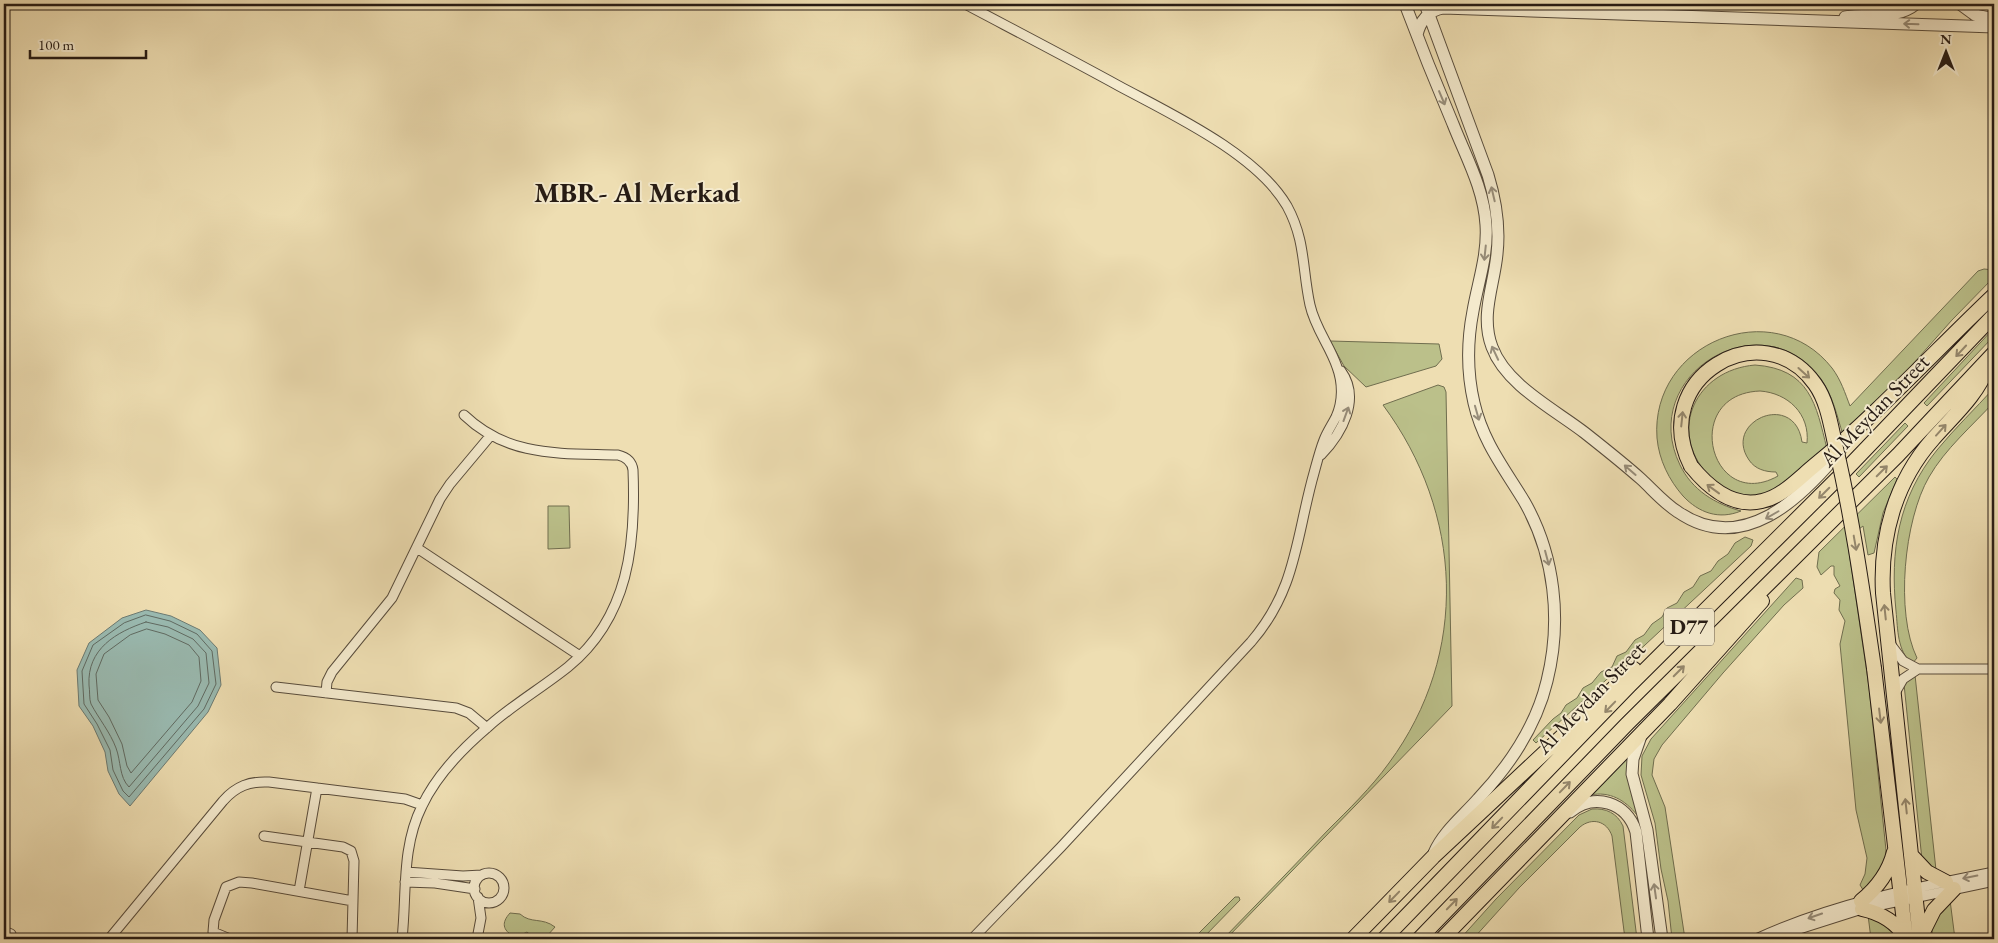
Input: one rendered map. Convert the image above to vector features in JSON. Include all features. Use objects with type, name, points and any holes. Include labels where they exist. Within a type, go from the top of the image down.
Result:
[{"type":"main road","points":[[1920,939],[1895,849],[1874,668],[1859,562],[1842,476],[1824,400],[1811,379],[1799,368],[1784,359],[1758,353],[1732,357],[1708,370],[1691,390],[1682,415],[1682,441],[1691,466],[1708,484],[1721,494],[1745,502],[1761,502],[1782,492],[1855,432],[1994,295]]},
{"type":"main road","name":"Al Meydan Street","points":[[1384,939],[1629,686],[1851,465],[1994,315]]},
{"type":"main road","points":[[1906,939],[1911,855],[1882,568],[1886,536],[1894,505],[1904,482],[1917,460],[1972,395],[1993,355]]},
{"type":"main road","name":"Al Meydan Street","points":[[1418,939],[1627,724],[1898,455],[1993,355]]},
{"type":"main road","points":[[1443,938],[1676,698],[1792,570],[1828,525]]},
{"type":"main road","points":[[1353,939],[1433,856],[1656,649],[1701,616]]},
{"type":"main road","points":[[1895,849],[1890,865],[1882,880],[1862,905],[1888,919],[1906,939]]},
{"type":"main road","points":[[1911,855],[1927,872],[1950,886],[1934,910],[1920,939]]},
{"type":"street","points":[[965,4],[1177,117],[1244,159],[1262,175],[1278,194],[1296,226],[1303,250],[1312,312],[1337,366],[1341,382],[1340,400],[1336,417],[1323,440],[1293,566],[1282,596],[1268,620],[1251,642],[1061,847],[972,939]]},
{"type":"street","points":[[1405,4],[1416,35],[1475,175],[1484,209],[1486,256],[1473,308],[1469,343],[1470,378],[1475,406],[1495,457],[1525,503],[1538,529],[1551,575],[1555,609],[1554,640],[1548,675],[1539,707],[1528,730],[1505,768],[1443,838],[1433,856]]},
{"type":"street","points":[[1485,4],[1507,10]]},
{"type":"street","points":[[1830,22],[1853,15],[1893,14],[1907,10],[1916,4]]},
{"type":"street","points":[[1960,4],[1975,15],[1994,19]]},
{"type":"street","points":[[1416,35],[1422,21],[1424,7]]},
{"type":"street","points":[[1424,7],[1436,10],[1444,8],[1994,27]]},
{"type":"street","points":[[1424,7],[1488,175],[1495,200],[1498,252],[1488,300],[1487,329],[1496,357],[1514,380],[1595,440],[1678,512],[1695,521],[1713,526],[1732,527],[1750,524],[1776,513],[1822,472],[1855,432]]},
{"type":"street","points":[[402,939],[408,845],[422,805],[448,766],[487,728],[580,656],[595,638],[609,617],[619,594],[628,567],[633,532],[632,466],[625,458],[618,455],[542,452],[519,447],[491,435],[464,415]]},
{"type":"street","points":[[326,693],[327,682],[332,672],[388,604],[445,491],[491,435]]},
{"type":"street","points":[[417,548],[580,656]]},
{"type":"street","points":[[1888,638],[1899,657],[1908,665],[1918,670],[1994,669]]},
{"type":"street","points":[[1894,695],[1903,679],[1918,670]]},
{"type":"street","points":[[276,687],[456,708],[469,713],[487,728]]},
{"type":"street","points":[[1644,730],[1633,759],[1632,774],[1648,830],[1662,939]]},
{"type":"street","points":[[109,939],[230,793],[248,783],[258,781],[405,799],[422,805]]},
{"type":"street","points":[[299,891],[317,788]]},
{"type":"street","points":[[1540,837],[1558,825],[1576,807],[1587,802],[1610,803],[1624,812],[1632,821],[1636,832],[1648,939]]},
{"type":"street","points":[[264,836],[343,847],[352,851],[354,861],[352,939]]},
{"type":"street","points":[[406,872],[436,878],[477,893],[485,902],[496,901]]},
{"type":"street","points":[[1950,886],[1994,872]]},
{"type":"street","points":[[405,882],[493,874],[502,880],[503,892],[481,924],[477,939]]},
{"type":"street","points":[[481,924],[476,881],[482,876]]},
{"type":"street","points":[[1756,939],[1814,916],[1908,894],[1950,886],[1994,881]]},
{"type":"street","points":[[230,939],[213,932],[214,920],[226,887],[239,882],[353,901]]},
{"type":"street","points":[[1766,939],[1862,905]]},
{"type":"green space","points":[[1984,269],[1994,270],[1994,277],[1952,320],[1896,383],[1843,435],[1829,392],[1821,379],[1796,356],[1768,346],[1739,347],[1712,358],[1690,377],[1675,402],[1671,432],[1680,465],[1691,482],[1713,500],[1741,511],[1733,514],[1717,515],[1703,511],[1689,502],[1673,483],[1662,462],[1658,446],[1660,405],[1673,376],[1694,354],[1720,339],[1749,332],[1779,334],[1807,346],[1832,368],[1850,406],[1978,271]]},
{"type":"green space","points":[[1994,328],[1994,336],[1927,406],[1924,403]]},
{"type":"green space","points":[[1330,341],[1439,344],[1442,359],[1436,366],[1366,387],[1344,366]]},
{"type":"green space","points":[[1755,365],[1788,373],[1799,381],[1808,392],[1819,417],[1827,449],[1769,496],[1740,495],[1717,484],[1696,458],[1690,440],[1689,422],[1694,405],[1703,390],[1717,378],[1734,369]],"holes":[[[1760,391],[1788,401],[1801,414],[1805,423],[1807,443],[1802,442],[1797,426],[1787,417],[1775,415],[1763,417],[1752,423],[1745,433],[1743,446],[1754,466],[1764,471],[1776,472],[1778,476],[1754,483],[1735,479],[1721,467],[1714,449],[1713,429],[1720,411],[1735,397]]]},
{"type":"green space","points":[[1438,385],[1444,387],[1446,392],[1452,706],[1226,939],[1223,939],[1360,798],[1382,772],[1415,720],[1433,676],[1444,630],[1446,583],[1441,537],[1429,491],[1410,447],[1383,405]]},
{"type":"green space","points":[[1994,388],[1994,402],[1951,447],[1935,467],[1920,495],[1913,517],[1905,567],[1906,617],[1910,639],[1917,658],[1912,664],[1903,652],[1899,639],[1894,589],[1896,546],[1905,506],[1913,487],[1937,450]]},
{"type":"green space","points":[[1905,423],[1908,426],[1859,477],[1856,474]]},
{"type":"green space","points":[[1895,477],[1897,479],[1883,513],[1874,553],[1868,555],[1863,526],[1847,538],[1869,687],[1886,850],[1885,863],[1865,893],[1860,885],[1865,874],[1867,858],[1856,810],[1840,644],[1845,621],[1839,610],[1840,600],[1834,593],[1835,589],[1840,586],[1834,575],[1834,566],[1831,566],[1821,575],[1817,567],[1819,552]]},
{"type":"green space","points":[[548,506],[569,506],[570,548],[548,549]]},
{"type":"green space","points":[[1745,537],[1753,540],[1751,546],[1536,743],[1533,740],[1561,713],[1566,705],[1577,698],[1583,688],[1592,683],[1601,672],[1612,667],[1617,656],[1626,652],[1635,640],[1644,635],[1652,624],[1662,617],[1667,608],[1677,603],[1684,592],[1693,587],[1700,576],[1711,571],[1718,561],[1728,554],[1735,543]]},
{"type":"green space","points":[[1796,578],[1802,580],[1803,588],[1784,605],[1723,673],[1662,745],[1654,759],[1652,775],[1665,807],[1685,939],[1672,939],[1668,901],[1661,869],[1655,823],[1641,775],[1642,756],[1651,739]]},
{"type":"green space","points":[[1915,675],[1936,870],[1922,860],[1904,684]]},
{"type":"green space","points":[[1629,753],[1627,774],[1637,815],[1616,798],[1604,794],[1590,795]]},
{"type":"green space","points":[[1592,809],[1602,809],[1610,812],[1621,821],[1623,826],[1637,939],[1625,939],[1612,836],[1607,827],[1594,821],[1580,827],[1519,888],[1473,939],[1460,939],[1496,899],[1579,815]]},
{"type":"green space","points":[[1235,897],[1239,897],[1240,900],[1202,939],[1193,939]]},
{"type":"green space","points":[[1950,900],[1955,939],[1933,939],[1931,923]]},
{"type":"green space","points":[[510,913],[546,922],[555,927],[547,936],[547,939],[535,939],[527,932],[513,936],[504,926],[505,920]]},
{"type":"green space","points":[[1868,915],[1894,929],[1895,939],[1871,939]]},
{"type":"water","points":[[146,610],[171,616],[200,630],[217,648],[221,685],[208,712],[130,806],[119,794],[108,771],[105,752],[93,726],[79,706],[77,670],[89,643],[122,618]]},
{"type":"district","name":"MBR- Al Merkad","points":[[637,192]]}]
